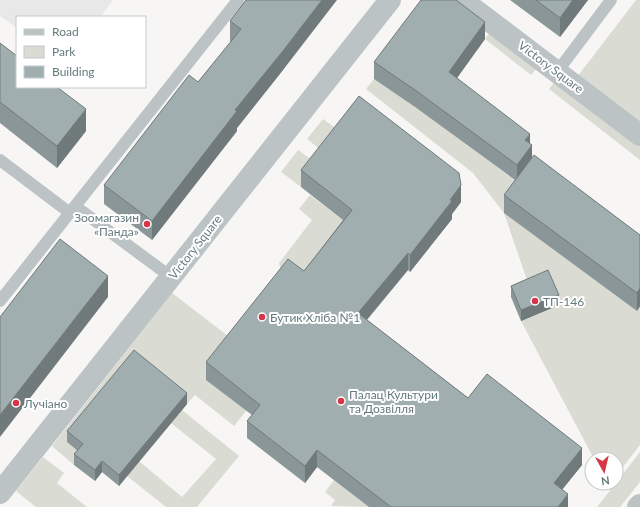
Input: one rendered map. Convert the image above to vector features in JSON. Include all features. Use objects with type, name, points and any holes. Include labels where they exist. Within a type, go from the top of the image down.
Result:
[{"type":"street","name":"Victory Square","points":[[0,493],[390,0]]},
{"type":"street","name":"Victory Square","points":[[462,0],[640,135]]},
{"type":"lane","points":[[0,301],[238,0]]},
{"type":"lane","points":[[557,72],[611,0]]},
{"type":"lane","points":[[0,160],[171,277]]},
{"type":"shaded area","points":[[0,0],[113,0],[101,16],[16,16],[16,27],[0,16]]},
{"type":"green space","points":[[636,0],[640,0],[640,125],[577,77]]},
{"type":"green space","points":[[491,31],[538,67],[531,75],[485,39]]},
{"type":"green space","points":[[374,79],[415,107],[524,187],[640,306],[640,445],[624,466],[624,451],[590,451],[521,321],[558,305],[530,289],[504,213],[473,173],[366,89]]},
{"type":"green space","points":[[556,80],[640,144],[640,160],[549,89]]},
{"type":"green space","points":[[323,119],[344,134],[327,155],[307,139]]},
{"type":"green space","points":[[298,150],[319,165],[301,187],[281,172]]},
{"type":"green space","points":[[310,195],[352,227],[304,289],[281,270],[279,263],[312,220],[299,209]]},
{"type":"green space","points":[[172,293],[236,342],[246,411],[234,426],[195,395],[187,404],[83,455],[74,465],[52,446]]},
{"type":"green space","points":[[182,410],[239,456],[197,507],[166,507],[127,476],[139,461],[182,497],[216,459],[171,423]]},
{"type":"green space","points":[[640,452],[640,482],[620,507],[597,507],[610,491],[624,491],[624,472]]},
{"type":"green space","points":[[43,457],[64,473],[57,483],[87,507],[36,507],[16,491]]},
{"type":"green space","points":[[334,480],[369,507],[331,506],[335,500],[325,492]]},
{"type":"building","points":[[246,0],[322,0],[235,110],[237,111],[152,221],[104,185],[189,75],[198,82],[241,29],[230,21]]},
{"type":"building","points":[[421,0],[456,0],[485,22],[449,72],[530,134],[525,140],[532,145],[517,165],[415,90],[374,62]]},
{"type":"building","points":[[536,0],[573,0],[560,18]]},
{"type":"building","points":[[0,43],[16,55],[16,88],[58,88],[86,109],[57,146],[0,102]]},
{"type":"building","name":"Палац Культури та Дозвілля","points":[[359,96],[459,173],[461,185],[450,200],[452,201],[410,255],[408,253],[358,313],[468,398],[487,374],[582,448],[554,483],[568,494],[558,507],[391,507],[317,450],[305,466],[247,421],[260,405],[206,362],[288,259],[304,271],[352,210],[301,170]]},
{"type":"building","points":[[534,155],[640,235],[640,288],[637,293],[504,195]]},
{"type":"building","points":[[60,239],[108,276],[0,415],[0,317]]},
{"type":"building","points":[[548,270],[559,295],[521,310],[511,286]]},
{"type":"building","points":[[134,350],[187,393],[119,475],[102,461],[95,470],[74,454],[83,444],[67,431]]},
{"type":"place","name":"Зоомагазин «Панда»","points":[[147,224]]},
{"type":"place","name":"ТП-146","points":[[535,301]]},
{"type":"place","name":"Бутик Хліба №1","points":[[262,317]]},
{"type":"place","name":"Палац Культури та Дозвілля","points":[[341,401]]},
{"type":"place","name":"Лучіано","points":[[16,403]]}]
